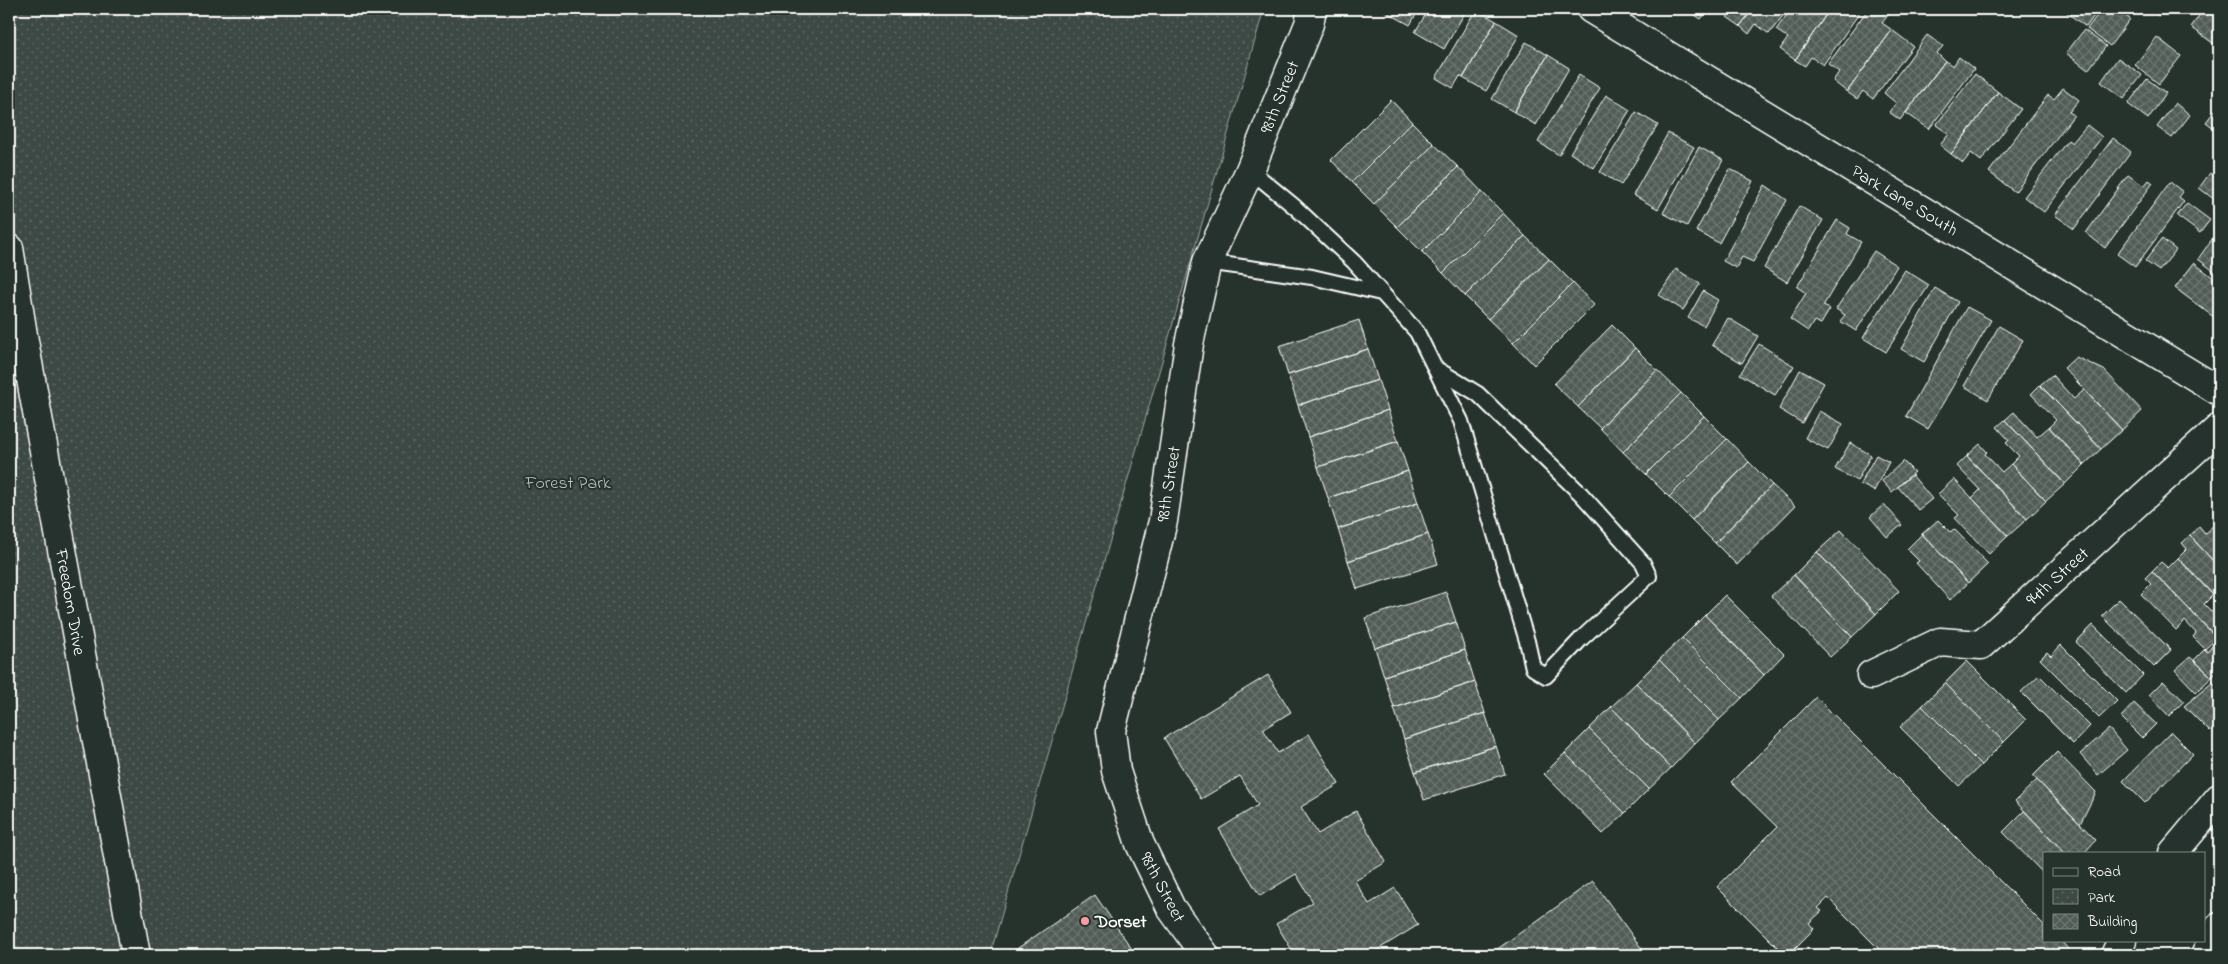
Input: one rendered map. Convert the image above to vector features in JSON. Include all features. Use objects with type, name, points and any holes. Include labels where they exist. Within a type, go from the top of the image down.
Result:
[{"type":"street","name":"98th Street","points":[[1204,955],[1171,908],[1140,844],[1116,771],[1111,731],[1164,521],[1189,344],[1207,262],[1250,170],[1309,24],[1312,9]]},
{"type":"street","name":"Park Lane South","points":[[1591,9],[2219,391]]},
{"type":"street","name":"Freedom Drive","points":[[9,248],[24,341],[136,955]]},
{"type":"street","name":"94th Street","points":[[1871,675],[1940,642],[1981,645],[2219,428]]},
{"type":"street","points":[[2174,852],[2219,798]]},
{"type":"street","points":[[2206,955],[2219,927]]},
{"type":"street","points":[[2115,955],[2121,942]]},
{"type":"lane","points":[[1250,170],[1354,262],[1417,332],[1461,421],[1527,641],[1533,668],[1546,676],[1649,576],[1643,563],[1581,494],[1478,394],[1435,368]]},
{"type":"lane","points":[[1207,262],[1312,277],[1381,293]]},
{"type":"green space","name":"Forest Park","points":[[9,9],[1264,9],[990,955],[9,955]]},
{"type":"building","points":[[1381,9],[1419,9],[1410,25]]},
{"type":"building","points":[[1429,9],[1467,9],[1444,49],[1415,32]]},
{"type":"building","points":[[1476,9],[1496,21],[1463,78],[1460,76],[1453,88],[1436,78]]},
{"type":"building","points":[[1686,9],[1709,9],[1701,19]]},
{"type":"building","points":[[1733,9],[1753,9],[1740,26],[1727,17]]},
{"type":"building","points":[[1753,9],[1788,9],[1769,34],[1756,24],[1749,34],[1740,26]]},
{"type":"building","points":[[1791,9],[1830,9],[1795,60],[1780,49],[1788,38],[1776,30]]},
{"type":"building","points":[[1830,9],[1862,9],[1823,65],[1811,57],[1805,66],[1795,60]]},
{"type":"building","points":[[1868,9],[1882,9],[1889,14],[1882,23],[1892,30],[1847,92],[1833,81],[1839,72],[1828,64]]},
{"type":"building","points":[[2062,9],[2099,9],[2086,27]]},
{"type":"building","points":[[2102,9],[2116,9],[2130,19],[2110,46],[2087,29]]},
{"type":"building","points":[[2149,9],[2164,9],[2159,16]]},
{"type":"building","points":[[2204,9],[2219,9],[2219,37],[2214,44],[2191,27]]},
{"type":"building","points":[[1496,21],[1519,35],[1486,91],[1463,78]]},
{"type":"building","points":[[1892,30],[1913,46],[1873,99],[1863,91],[1857,99],[1847,92]]},
{"type":"building","points":[[2084,30],[2106,46],[2088,70],[2066,53]]},
{"type":"building","points":[[1927,35],[1943,46],[1937,53],[1945,61],[1900,120],[1889,112],[1896,103],[1884,93]]},
{"type":"building","points":[[2157,37],[2181,56],[2159,84],[2135,65]]},
{"type":"building","points":[[1526,42],[1548,55],[1514,112],[1492,99]]},
{"type":"building","points":[[1548,55],[1569,68],[1536,125],[1514,112]]},
{"type":"building","points":[[1959,57],[1974,69],[1929,129],[1906,113],[1945,61],[1953,66]]},
{"type":"building","points":[[2118,58],[2142,75],[2124,99],[2101,82]]},
{"type":"building","points":[[1975,74],[1998,92],[1951,154],[1940,145],[1949,134],[1936,125]]},
{"type":"building","points":[[1579,75],[1600,88],[1559,155],[1538,142]]},
{"type":"building","points":[[2147,79],[2166,93],[2148,119],[2128,104]]},
{"type":"building","points":[[2063,88],[2079,100],[2069,112],[2074,115],[2015,192],[1989,172],[2048,95],[2054,99]]},
{"type":"building","points":[[1998,92],[2021,109],[1981,161],[1971,153],[1963,163],[1951,154]]},
{"type":"building","points":[[1606,95],[1630,110],[1594,168],[1570,153]]},
{"type":"building","points":[[1391,100],[1412,122],[1352,182],[1331,160]]},
{"type":"building","points":[[2175,103],[2190,115],[2172,138],[2157,127]]},
{"type":"building","points":[[2219,105],[2219,132],[2206,122]]},
{"type":"building","points":[[1636,112],[1658,125],[1621,185],[1600,172]]},
{"type":"building","points":[[1412,122],[1434,144],[1374,204],[1352,182]]},
{"type":"building","points":[[2087,125],[2102,137],[2044,212],[2024,197],[2068,140],[2072,143]]},
{"type":"building","points":[[1668,133],[1694,147],[1658,209],[1633,195]]},
{"type":"building","points":[[2113,138],[2131,152],[2074,229],[2055,215]]},
{"type":"building","points":[[1434,144],[1458,167],[1397,227],[1374,204]]},
{"type":"building","points":[[1699,147],[1723,160],[1687,226],[1663,213]]},
{"type":"building","points":[[1458,167],[1482,192],[1422,252],[1397,227]]},
{"type":"building","points":[[1730,169],[1753,181],[1719,243],[1696,231]]},
{"type":"building","points":[[2210,173],[2219,180],[2219,203],[2199,188]]},
{"type":"building","points":[[2128,175],[2144,186],[2149,180],[2153,183],[2105,248],[2086,233]]},
{"type":"building","points":[[2170,182],[2183,192],[2179,197],[2184,201],[2135,267],[2117,254]]},
{"type":"building","points":[[1765,185],[1787,200],[1753,262],[1742,257],[1736,268],[1723,261]]},
{"type":"building","points":[[1482,192],[1503,213],[1443,273],[1422,252]]},
{"type":"building","points":[[2187,203],[2210,220],[2200,233],[2177,216]]},
{"type":"building","points":[[1799,206],[1823,220],[1787,282],[1764,268]]},
{"type":"building","points":[[1503,213],[1525,236],[1465,296],[1443,273]]},
{"type":"building","points":[[1837,220],[1850,228],[1847,234],[1861,242],[1823,306],[1830,309],[1821,324],[1814,321],[1808,331],[1790,319],[1806,293],[1797,287]]},
{"type":"building","points":[[2215,235],[2219,238],[2219,275],[2198,259]]},
{"type":"building","points":[[1525,236],[1549,259],[1488,319],[1465,296]]},
{"type":"building","points":[[2162,239],[2176,250],[2159,271],[2145,261]]},
{"type":"building","points":[[1874,251],[1897,266],[1856,331],[1840,321],[1845,315],[1836,309]]},
{"type":"building","points":[[1549,259],[1573,283],[1513,343],[1488,319]]},
{"type":"building","points":[[2194,263],[2219,282],[2219,321],[2175,288]]},
{"type":"building","points":[[1676,269],[1700,284],[1683,310],[1659,295]]},
{"type":"building","points":[[1905,270],[1929,285],[1886,352],[1863,338]]},
{"type":"building","points":[[1573,283],[1594,305],[1534,365],[1513,343]]},
{"type":"building","points":[[1935,288],[1958,302],[1924,362],[1901,349]]},
{"type":"building","points":[[1703,291],[1718,300],[1704,326],[1688,318]]},
{"type":"building","points":[[1967,307],[1991,320],[1928,429],[1906,416]]},
{"type":"building","points":[[1728,318],[1758,336],[1742,363],[1712,345]]},
{"type":"building","points":[[1359,320],[1368,349],[1288,375],[1279,346]]},
{"type":"building","points":[[1612,325],[1635,348],[1578,407],[1554,384]]},
{"type":"building","points":[[1999,326],[2023,340],[1988,400],[1964,386]]},
{"type":"building","points":[[1759,344],[1794,366],[1775,395],[1740,374]]},
{"type":"building","points":[[1635,348],[1657,370],[1600,428],[1578,407]]},
{"type":"building","points":[[1368,349],[1378,380],[1298,405],[1288,375]]},
{"type":"building","points":[[2076,357],[2104,370],[2142,411],[2122,430],[2064,368]]},
{"type":"building","points":[[1657,370],[1681,393],[1623,452],[1600,428]]},
{"type":"building","points":[[1800,370],[1824,383],[1802,423],[1779,409]]},
{"type":"building","points":[[2052,375],[2074,399],[2084,390],[2122,430],[2101,449],[2040,385]]},
{"type":"building","points":[[1378,380],[1388,410],[1308,437],[1298,405]]},
{"type":"building","points":[[2040,385],[2101,449],[2084,465],[2049,427],[2056,420],[2031,394]]},
{"type":"building","points":[[1681,393],[1704,416],[1646,474],[1623,452]]},
{"type":"building","points":[[1388,410],[1398,441],[1318,467],[1308,437]]},
{"type":"building","points":[[1819,411],[1843,424],[1828,450],[1805,438]]},
{"type":"building","points":[[2014,412],[2037,437],[2049,427],[2084,465],[2065,484],[2005,420]]},
{"type":"building","points":[[1704,416],[1727,439],[1669,497],[1646,474]]},
{"type":"building","points":[[2005,420],[2065,484],[2046,501],[2011,464],[2019,456],[2006,443],[2009,440],[1997,427]]},
{"type":"building","points":[[1727,439],[1749,462],[1692,520],[1669,497]]},
{"type":"building","points":[[1398,441],[1408,471],[1328,498],[1318,467]]},
{"type":"building","points":[[1850,443],[1871,455],[1857,481],[1835,469]]},
{"type":"building","points":[[1980,444],[1987,452],[1985,454],[2002,472],[2011,464],[2046,501],[2027,519],[1967,456]]},
{"type":"building","points":[[1876,455],[1889,462],[1874,491],[1860,484]]},
{"type":"building","points":[[1967,456],[2027,519],[2008,536],[1972,498],[1980,490],[1957,466]]},
{"type":"building","points":[[1903,461],[1914,472],[1892,492],[1882,481]]},
{"type":"building","points":[[1749,462],[1772,485],[1715,543],[1692,520]]},
{"type":"building","points":[[1408,471],[1418,503],[1338,529],[1328,498]]},
{"type":"building","points":[[1912,475],[1932,499],[1918,510],[1898,487]]},
{"type":"building","points":[[1954,479],[2008,536],[1989,554],[1955,518],[1959,515],[1938,494]]},
{"type":"building","points":[[1772,485],[1795,506],[1737,565],[1715,543]]},
{"type":"building","points":[[1418,503],[1428,534],[1348,561],[1338,529]]},
{"type":"building","points":[[1884,504],[1902,525],[1887,537],[1870,517]]},
{"type":"building","points":[[1938,520],[1950,532],[1954,529],[1988,564],[1968,583],[1922,534]]},
{"type":"building","points":[[2215,524],[2219,528],[2219,567],[2190,536],[2199,526],[2205,533]]},
{"type":"building","points":[[1841,530],[1899,591],[1876,614],[1817,552]]},
{"type":"building","points":[[1428,534],[1438,564],[1357,589],[1348,561]]},
{"type":"building","points":[[1922,534],[1968,583],[1950,600],[1916,563],[1919,561],[1907,549]]},
{"type":"building","points":[[2190,536],[2219,567],[2219,589],[2213,595],[2178,558],[2187,549],[2182,543]]},
{"type":"building","points":[[1817,552],[1876,614],[1852,637],[1794,575]]},
{"type":"building","points":[[2178,558],[2213,595],[2204,604],[2219,619],[2219,637],[2217,638],[2152,571],[2161,562],[2168,568]]},
{"type":"building","points":[[2152,571],[2217,638],[2205,649],[2193,637],[2196,633],[2185,621],[2176,630],[2141,594],[2151,584],[2145,578]]},
{"type":"building","points":[[1794,575],[1852,637],[1830,657],[1771,596]]},
{"type":"building","points":[[1446,592],[1456,622],[1375,648],[1365,618]]},
{"type":"building","points":[[1725,595],[1784,654],[1764,675],[1705,615]]},
{"type":"building","points":[[2119,599],[2171,650],[2154,667],[2102,616]]},
{"type":"building","points":[[1705,615],[1764,675],[1742,698],[1682,638]]},
{"type":"building","points":[[1456,622],[1465,650],[1384,676],[1375,648]]},
{"type":"building","points":[[2093,625],[2143,675],[2126,693],[2076,642]]},
{"type":"building","points":[[1682,638],[1742,698],[1719,720],[1659,660]]},
{"type":"building","points":[[2061,645],[2117,701],[2099,718],[2040,659],[2047,652],[2051,656]]},
{"type":"building","points":[[2213,645],[2219,652],[2219,670],[2212,677],[2194,660],[2205,649],[2207,652]]},
{"type":"building","points":[[1465,650],[1475,682],[1394,708],[1384,676]]},
{"type":"building","points":[[2190,657],[2212,677],[2196,692],[2175,670]]},
{"type":"building","points":[[1659,660],[1719,720],[1695,743],[1636,683]]},
{"type":"building","points":[[1967,661],[2026,720],[2004,742],[1945,683]]},
{"type":"building","points":[[1268,675],[1291,712],[1263,729],[1278,753],[1309,734],[1339,784],[1301,807],[1318,834],[1356,811],[1386,862],[1355,881],[1369,904],[1395,888],[1418,925],[1369,955],[1295,955],[1276,924],[1313,902],[1296,874],[1260,896],[1219,829],[1258,805],[1240,776],[1201,799],[1164,738]]},
{"type":"building","points":[[2039,675],[2090,726],[2073,744],[2021,692]]},
{"type":"building","points":[[2163,681],[2184,701],[2169,716],[2149,695]]},
{"type":"building","points":[[1475,682],[1485,713],[1404,739],[1394,708]]},
{"type":"building","points":[[2213,682],[2219,690],[2219,724],[2210,732],[2184,706]]},
{"type":"building","points":[[1636,683],[1695,743],[1671,768],[1611,707]]},
{"type":"building","points":[[1945,683],[2004,742],[1981,765],[1922,706]]},
{"type":"building","points":[[1816,697],[2043,924],[2043,942],[2062,942],[2069,950],[2064,955],[1885,955],[1828,898],[1818,908],[1822,911],[1809,923],[1814,929],[1788,955],[1785,955],[1717,887],[1777,827],[1731,782]]},
{"type":"building","points":[[2134,703],[2156,724],[2142,738],[2121,717]]},
{"type":"building","points":[[1922,706],[1981,765],[1959,786],[1900,727]]},
{"type":"building","points":[[1611,707],[1671,768],[1649,789],[1589,729]]},
{"type":"building","points":[[1485,713],[1496,746],[1415,772],[1404,739]]},
{"type":"building","points":[[1589,729],[1649,789],[1625,813],[1565,753]]},
{"type":"building","points":[[2109,729],[2127,750],[2098,775],[2080,754]]},
{"type":"building","points":[[2171,732],[2193,754],[2145,803],[2123,781]]},
{"type":"building","points":[[1496,746],[1505,774],[1424,800],[1415,772]]},
{"type":"building","points":[[2057,752],[2096,792],[2080,824],[2033,776]]},
{"type":"building","points":[[1565,753],[1625,813],[1603,834],[1544,774]]},
{"type":"building","points":[[2037,780],[2096,840],[2085,852],[2064,852],[2015,801]]},
{"type":"building","points":[[2024,811],[2064,852],[2043,852],[2043,873],[2003,832]]},
{"type":"building","points":[[1593,881],[1646,955],[1489,955]]},
{"type":"building","name":"Dorset","points":[[1095,895],[1136,955],[1016,955],[1018,948]]},
{"type":"place","name":"Dorset","points":[[1085,921]]}]
